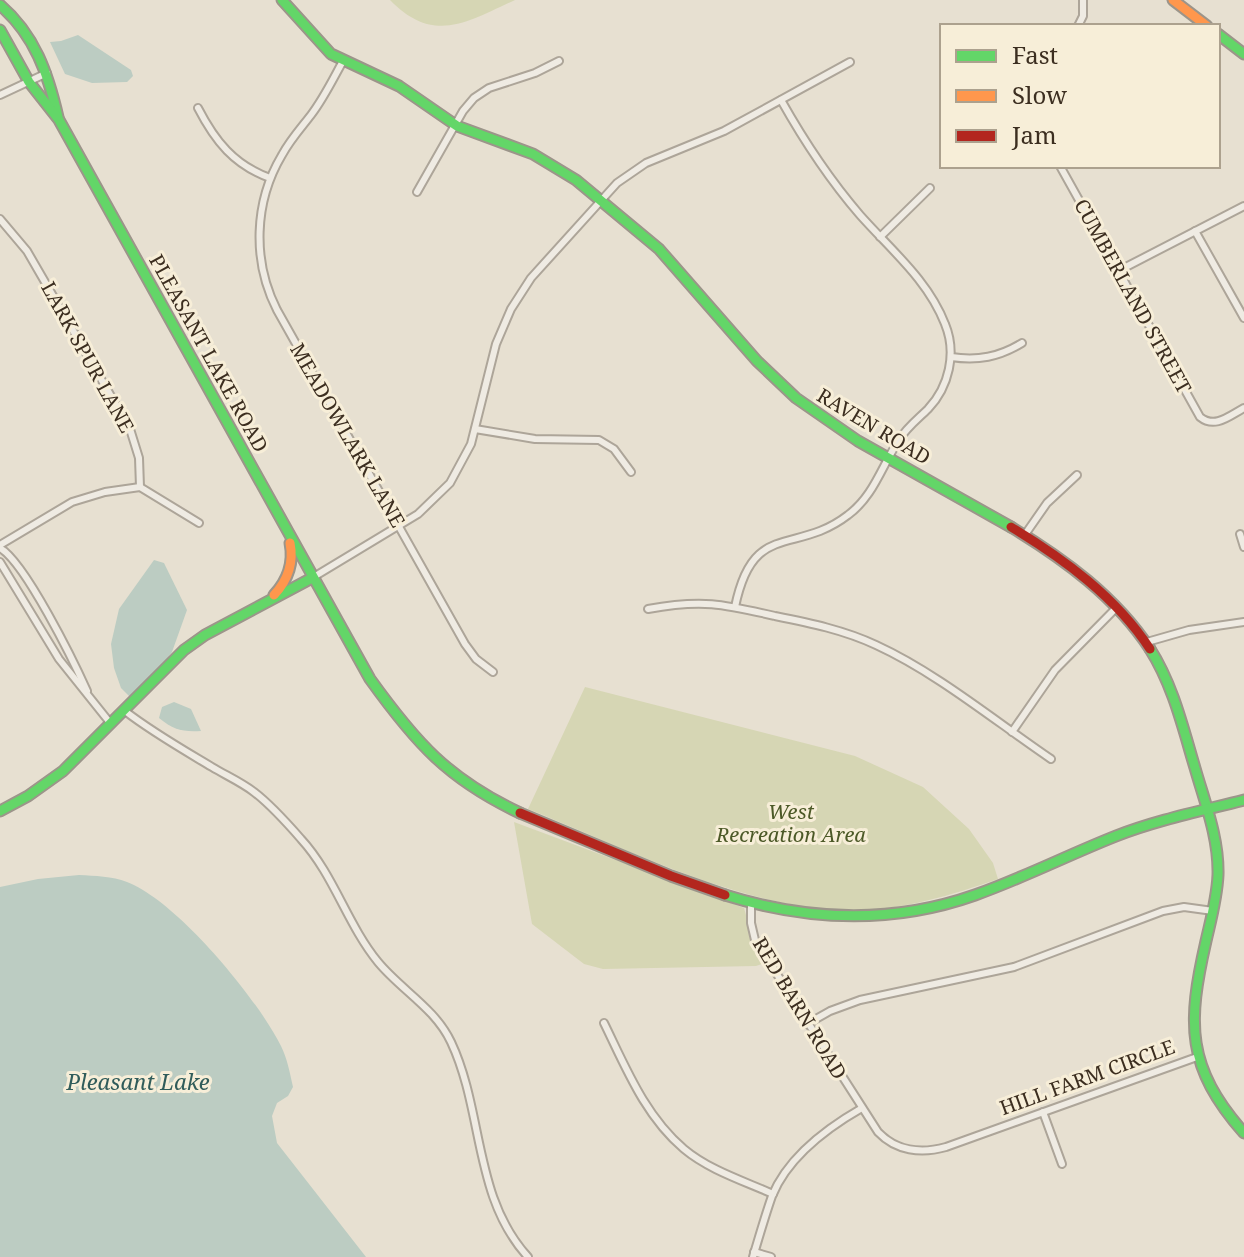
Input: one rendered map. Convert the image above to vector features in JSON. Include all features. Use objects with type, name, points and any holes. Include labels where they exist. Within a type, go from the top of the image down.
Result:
[{"type":"street","name":"RAVEN ROAD","points":[[282,0],[323,47],[343,61],[398,85],[455,125],[551,163],[603,200],[653,242],[786,390],[821,417],[1024,536],[1092,583],[1147,642],[1165,677],[1207,809]]},
{"type":"street","points":[[1079,24],[1083,16],[1083,0]]},
{"type":"street","points":[[1173,0],[1204,24]]},
{"type":"street","name":"PLEASANT LAKE ROAD","points":[[0,5],[22,26],[47,73],[59,120]]},
{"type":"street","name":"PLEASANT LAKE ROAD","points":[[0,30],[29,82],[59,120],[370,679],[425,750],[457,778],[515,811],[700,888],[751,905],[846,917],[924,909],[968,897],[1134,830],[1244,800]]},
{"type":"street","points":[[1220,36],[1244,54]]},
{"type":"street","name":"MEADOWLARK LANE","points":[[343,61],[322,99],[283,151],[270,178],[262,204],[259,238],[266,285],[277,310],[464,643],[476,659],[493,672]]},
{"type":"street","points":[[417,192],[467,104],[481,93],[559,61]]},
{"type":"street","points":[[0,811],[63,771],[184,650],[205,635],[312,578],[430,505],[450,483],[466,458],[496,344],[511,309],[531,278],[617,183],[636,169],[724,131],[850,62]]},
{"type":"street","points":[[0,95],[47,73]]},
{"type":"street","points":[[735,607],[742,578],[758,555],[774,544],[827,528],[852,513],[870,492],[908,428],[942,390],[951,357],[948,333],[916,275],[827,174],[781,100]]},
{"type":"street","points":[[198,108],[214,136],[230,155],[249,169],[270,178]]},
{"type":"street","name":"CUMBERLAND STREET","points":[[1061,168],[1199,415],[1208,422],[1219,421],[1244,408]]},
{"type":"street","points":[[880,237],[930,188]]},
{"type":"street","points":[[1120,270],[1244,206]]},
{"type":"street","name":"LARK SPUR LANE","points":[[0,219],[27,251],[130,429],[139,458],[140,487]]},
{"type":"street","points":[[1195,231],[1244,318]]},
{"type":"street","points":[[951,357],[990,357],[1022,343]]},
{"type":"street","points":[[475,429],[524,438],[599,440],[614,449],[631,472]]},
{"type":"street","points":[[1024,536],[1047,503],[1077,475]]},
{"type":"street","points":[[90,698],[56,628],[9,553],[0,546],[72,502],[105,492],[140,487],[199,523]]},
{"type":"street","points":[[265,603],[279,590],[289,573],[292,551],[288,532]]},
{"type":"street","points":[[1240,534],[1244,547]]},
{"type":"street","points":[[0,562],[43,636],[111,724]]},
{"type":"street","points":[[648,609],[703,602],[834,629],[875,645],[914,666],[1051,759]]},
{"type":"street","points":[[1012,732],[1055,670],[1117,607]]},
{"type":"street","points":[[1147,642],[1189,630],[1244,622]]},
{"type":"street","points":[[125,711],[153,732],[253,792],[282,818],[322,865],[348,918],[376,960],[441,1023],[462,1071],[490,1192],[504,1224],[528,1257]]},
{"type":"street","name":"HILL FARM CIRCLE","points":[[862,1108],[884,1139],[903,1148],[924,1151],[946,1147],[1197,1057],[1192,1026],[1193,994],[1213,911],[1219,866],[1207,809]]},
{"type":"street","name":"RED BARN ROAD","points":[[751,905],[755,940],[862,1108]]},
{"type":"street","points":[[807,1024],[860,1000],[1014,967],[1163,911],[1184,907],[1213,911]]},
{"type":"street","points":[[604,1023],[640,1095],[663,1127],[686,1150],[715,1168],[773,1194]]},
{"type":"street","points":[[1197,1057],[1211,1092],[1244,1133]]},
{"type":"street","points":[[771,1257],[754,1254],[773,1194],[788,1171],[819,1136],[862,1108]]},
{"type":"street","points":[[1043,1112],[1062,1164]]},
{"type":"green space","points":[[390,0],[515,0],[466,22],[436,26],[406,14]]},
{"type":"green space","name":"West Recreation Area","points":[[585,687],[855,756],[923,787],[969,829],[993,863],[998,879],[903,906],[845,910],[805,906],[764,898],[683,873],[528,809]]},
{"type":"green space","name":"West Recreation Area","points":[[514,822],[744,908],[753,940],[765,963],[756,966],[603,969],[584,964],[532,924]]},
{"type":"water","points":[[78,35],[131,70],[133,76],[127,82],[92,83],[65,74],[50,42]]},
{"type":"water","points":[[154,560],[164,563],[187,610],[172,652],[131,698],[121,688],[111,644],[119,609]]},
{"type":"water","points":[[174,702],[191,709],[201,731],[178,729],[159,718],[162,707]]},
{"type":"water","name":"Pleasant Lake","points":[[79,875],[127,882],[169,909],[214,953],[254,1003],[281,1046],[293,1087],[288,1096],[277,1103],[272,1116],[277,1143],[366,1257],[0,1257],[0,887]]},
{"type":"traffic: fast","points":[[282,0],[331,54],[399,86],[457,126],[533,154],[576,180],[659,249],[757,361],[796,398],[858,441],[1011,527]]},
{"type":"traffic: fast","points":[[0,5],[31,42],[50,86],[58,117]]},
{"type":"traffic: fast","points":[[0,30],[29,82],[59,120],[370,679],[435,757],[473,787],[520,813]]},
{"type":"traffic: fast","points":[[1220,36],[1244,54]]},
{"type":"traffic: fast","points":[[0,811],[63,771],[184,650],[205,635],[312,578]]},
{"type":"traffic: fast","points":[[1150,649],[1177,707],[1216,848],[1218,875],[1196,997],[1196,1043],[1211,1087],[1244,1133]]},
{"type":"traffic: fast","points":[[725,895],[756,904],[819,914],[882,915],[913,911],[975,895],[1132,830],[1244,800]]},
{"type":"traffic: slow","points":[[1173,0],[1204,24]]},
{"type":"traffic: slow","points":[[274,595],[289,571],[290,543]]},
{"type":"traffic: jam","points":[[1011,527],[1088,580],[1121,612],[1150,649]]},
{"type":"traffic: jam","points":[[520,813],[671,876],[725,895]]}]
